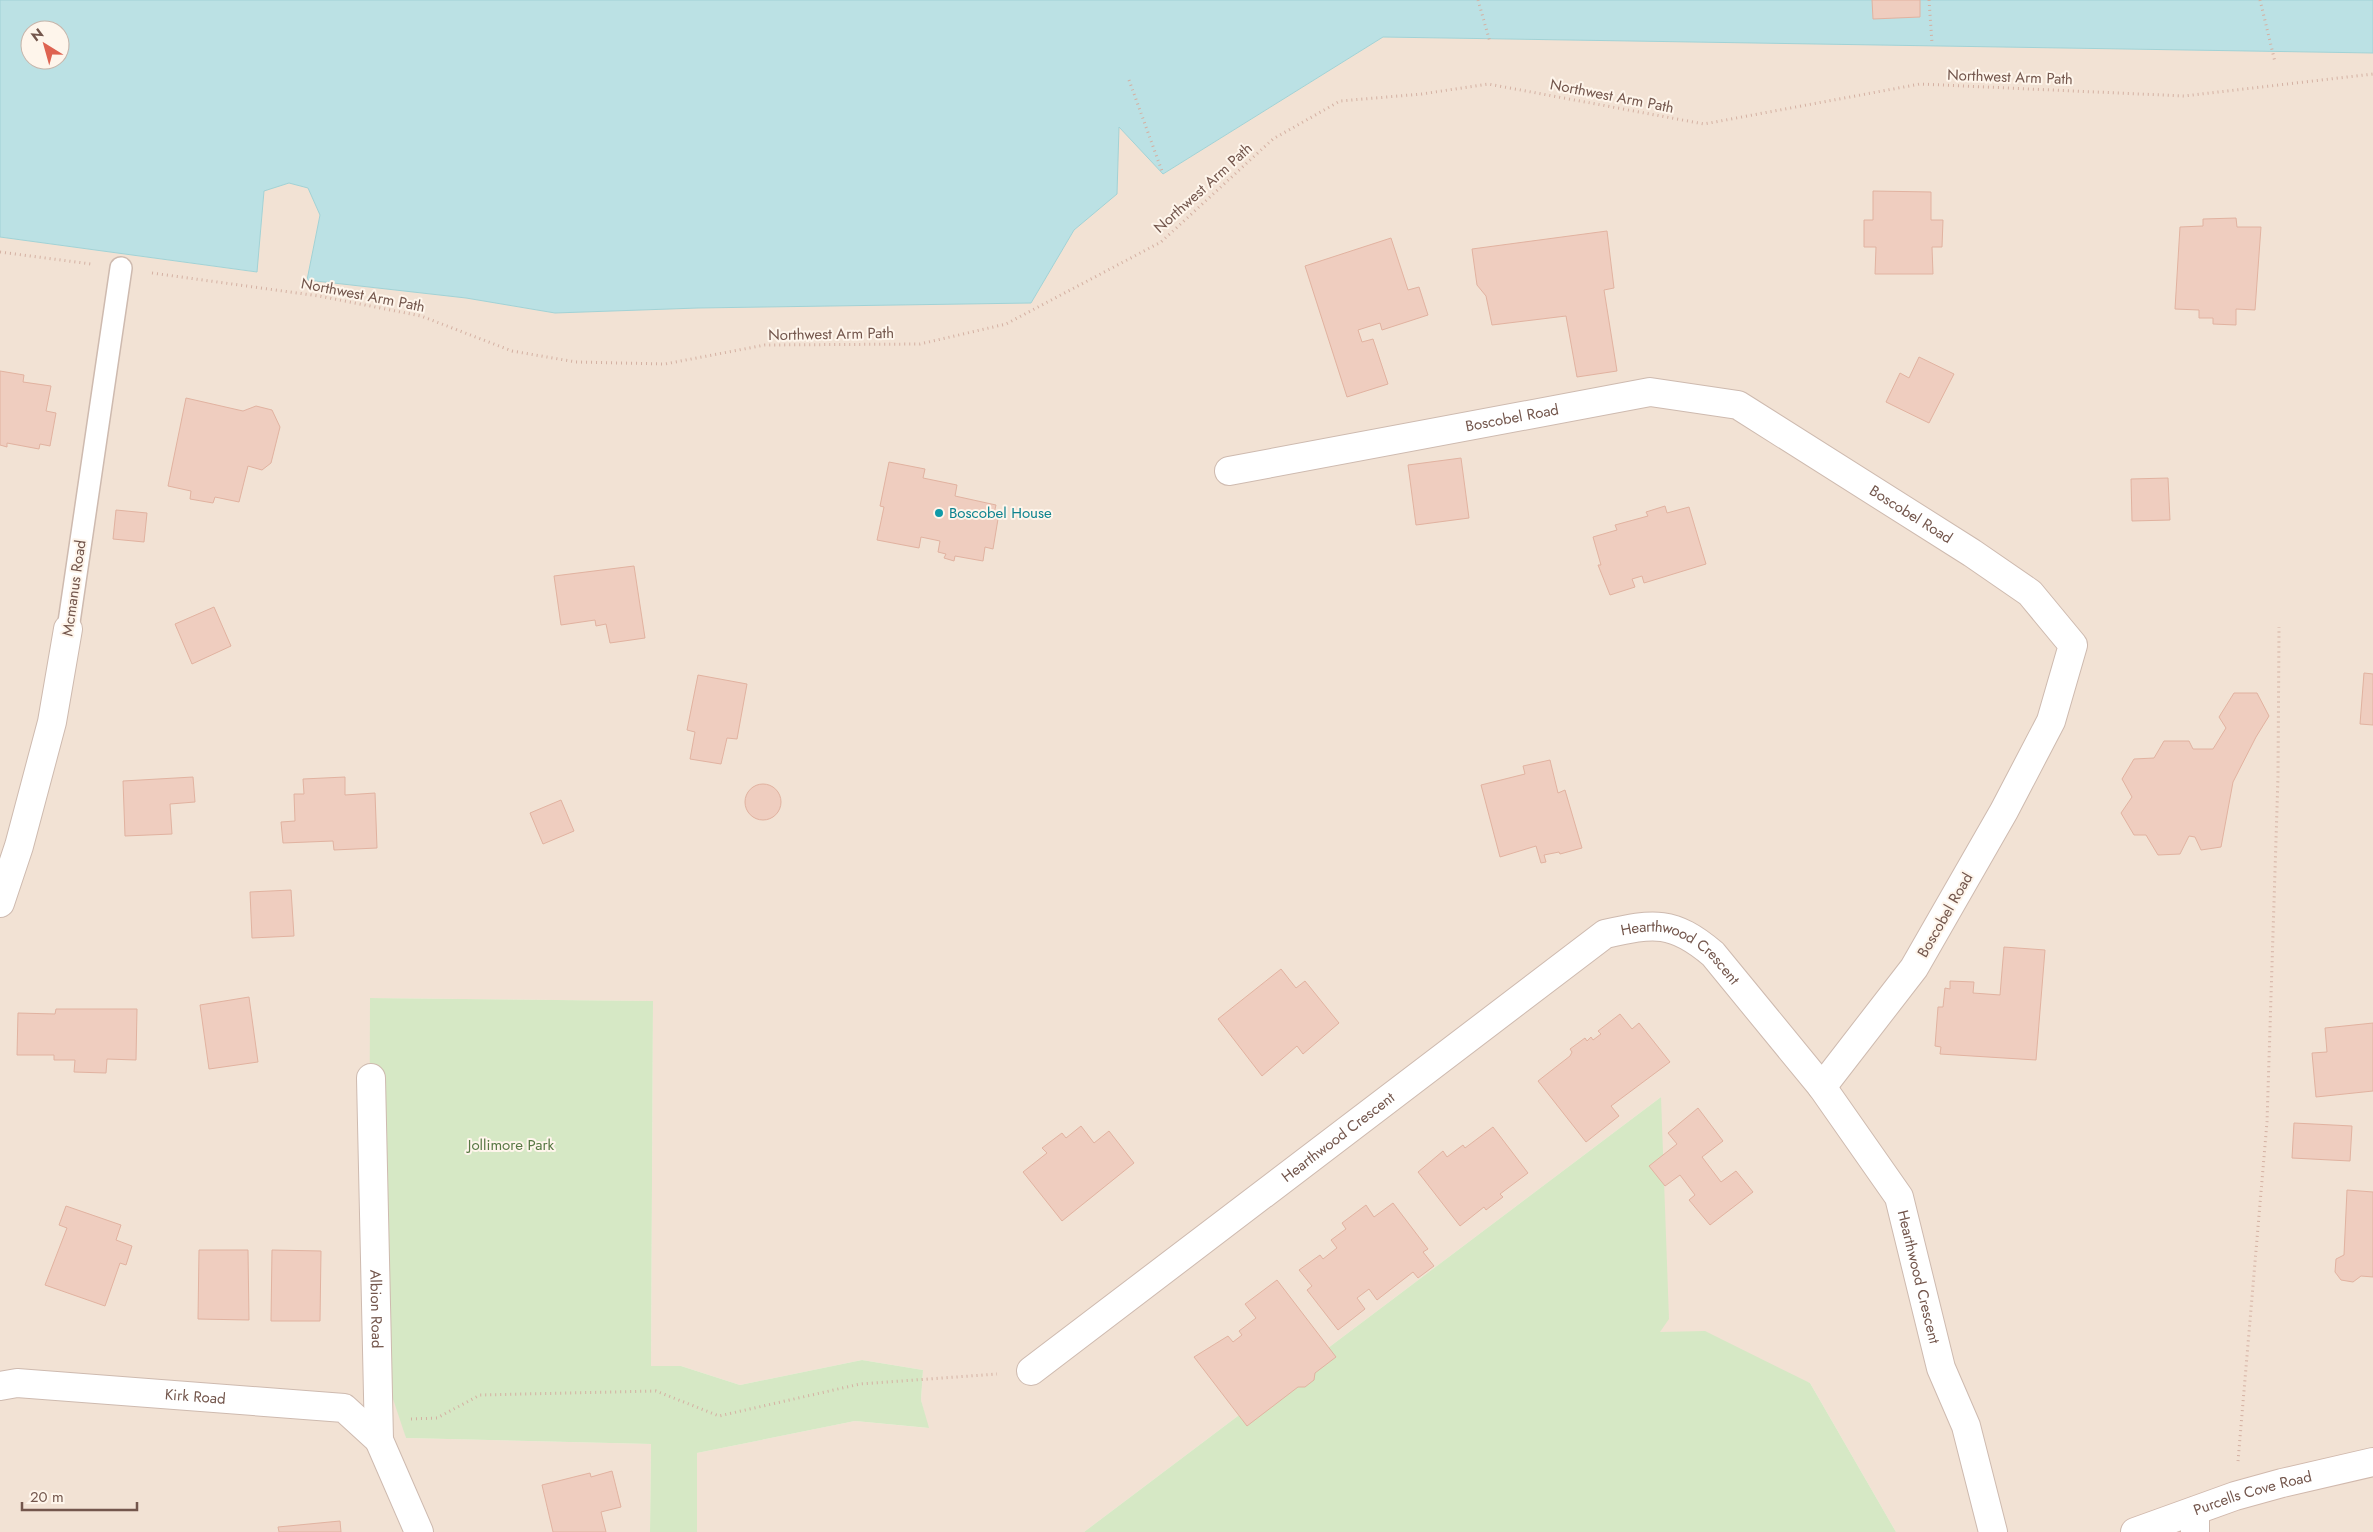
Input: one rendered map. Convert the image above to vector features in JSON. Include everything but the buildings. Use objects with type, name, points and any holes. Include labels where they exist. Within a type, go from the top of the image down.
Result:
[{"type":"street","name":"Boscobel Road","points":[[1230,471],[1650,392],[1738,405],[1972,553],[2030,593],[2073,645],[2051,721],[2004,811],[1914,968],[1822,1087]]},
{"type":"street","name":"Mcmanus Road","points":[[0,903],[19,846],[52,722],[68,629]]},
{"type":"street","name":"Hearthwood Crescent","points":[[1031,1371],[1605,934],[1644,926],[1670,928],[1695,939],[1713,954],[1822,1087],[1899,1198],[1941,1368],[1966,1426],[1993,1532]]},
{"type":"street","name":"Albion Road","points":[[371,1078],[378,1430],[419,1532]]},
{"type":"street","name":"Kirk Road","points":[[0,1386],[17,1383],[344,1408],[378,1430]]},
{"type":"street","name":"Purcells Cove Road","points":[[2135,1532],[2195,1521],[2235,1496],[2373,1462]]},
{"type":"lane","name":"Mcmanus Road","points":[[68,629],[121,268]]},
{"type":"path","points":[[1478,0],[1490,42]]},
{"type":"path","points":[[1929,0],[1932,43]]},
{"type":"path","points":[[2260,0],[2275,62]]},
{"type":"path","name":"Northwest Arm Path","points":[[0,252],[319,296],[421,316],[512,351],[576,362],[665,364],[765,345],[920,344],[1006,324],[1161,242],[1273,139],[1340,101],[1422,94],[1488,84],[1704,124],[1920,84],[2184,96],[2373,74]]},
{"type":"path","points":[[1129,80],[1163,174]]},
{"type":"path","points":[[2235,1496],[2266,1122],[2278,777],[2279,627]]},
{"type":"path","points":[[378,1430],[437,1418],[480,1395],[656,1391],[719,1416],[860,1384],[1031,1371]]},
{"type":"shaded area","points":[[1383,37],[2373,53],[2373,1532],[1896,1532],[1810,1383],[1660,1332],[1661,1097],[1084,1532],[697,1532],[697,1453],[855,1421],[928,1428],[921,1400],[923,1370],[862,1360],[740,1385],[681,1366],[651,1366],[653,1001],[371,998],[369,1279],[406,1438],[651,1444],[650,1532],[0,1532],[0,237],[256,272],[264,191],[289,183],[308,188],[320,215],[308,280],[466,298],[555,313],[698,308],[1031,303],[1074,230],[1117,194],[1119,127],[1163,174]]},
{"type":"green space","name":"Jollimore Park","points":[[370,998],[653,1001],[651,1366],[681,1366],[740,1385],[862,1360],[923,1370],[921,1400],[929,1428],[855,1421],[697,1453],[697,1532],[650,1532],[651,1444],[406,1438],[393,1399],[386,1356],[369,1279]]},
{"type":"green space","points":[[1661,1097],[1669,1319],[1660,1332],[1705,1331],[1810,1383],[1896,1532],[1084,1532]]},
{"type":"water","points":[[0,0],[2373,0],[2373,53],[1383,37],[1163,174],[1119,127],[1117,194],[1074,230],[1031,303],[698,308],[555,313],[466,298],[307,280],[320,215],[308,188],[289,183],[264,191],[257,272],[0,237]]},
{"type":"place","name":"Boscobel House","points":[[939,513]]}]
